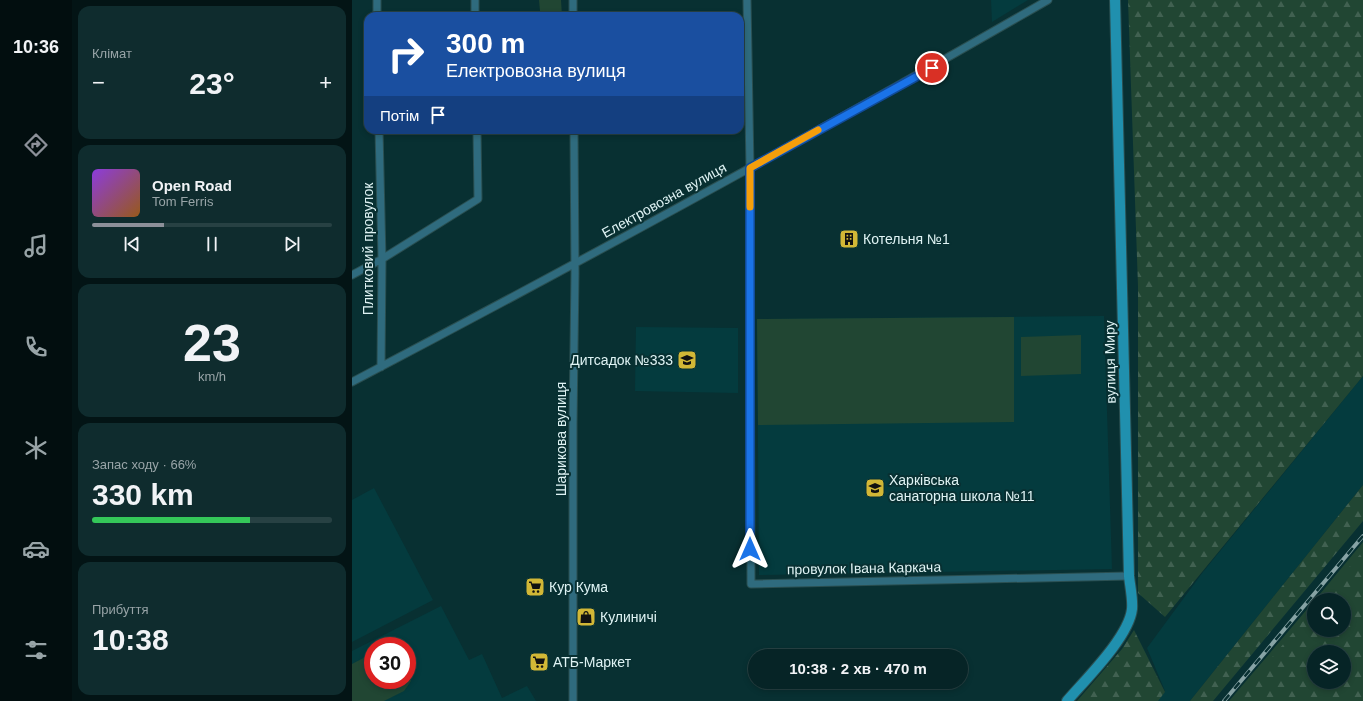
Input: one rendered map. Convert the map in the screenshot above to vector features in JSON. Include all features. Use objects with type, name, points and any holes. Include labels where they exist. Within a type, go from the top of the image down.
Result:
[{"type":"street","points":[[377,0],[377,12]]},
{"type":"street","points":[[475,0],[475,12]]},
{"type":"street","points":[[572,0],[573,12]]},
{"type":"street","name":"провулок Івана Каркача","points":[[747,0],[750,168],[751,584],[1129,576]]},
{"type":"street","name":"Електровозна вулиця","points":[[352,382],[575,264],[750,168],[886,93],[1048,0]]},
{"type":"street","name":"вулиця Миру","points":[[1067,701],[1115,646],[1126,629],[1132,610],[1129,576],[1116,0]]},
{"type":"street","name":"Плитковий провулок","points":[[379,134],[382,259],[381,367]]},
{"type":"street","points":[[352,274],[382,259],[478,199],[477,134]]},
{"type":"street","name":"Шарикова вулиця","points":[[573,701],[573,424],[575,264],[574,134]]},
{"type":"shaded area","points":[[991,0],[1028,0],[992,22]]},
{"type":"shaded area","points":[[1104,316],[1112,569],[759,575],[757,319]]},
{"type":"shaded area","name":"Дитсадок №333","points":[[636,327],[738,328],[738,393],[635,391]]},
{"type":"shaded area","points":[[1363,376],[1363,485],[1190,701],[1157,701],[1165,691],[1147,648],[1203,572]]},
{"type":"shaded area","points":[[374,488],[433,600],[352,642],[352,500]]},
{"type":"shaded area","points":[[441,606],[469,660],[482,654],[502,698],[527,686],[536,701],[352,701],[352,651],[364,645],[364,689],[416,689],[416,637],[380,637]]},
{"type":"green space","points":[[539,0],[561,0],[562,12],[540,11]]},
{"type":"green space","points":[[1128,0],[1363,0],[1363,376],[1165,617],[1138,593],[1138,286]]},
{"type":"green space","points":[[1014,317],[1014,422],[758,425],[757,319]]},
{"type":"green space","points":[[1081,335],[1081,374],[1021,376],[1021,337]]},
{"type":"green space","points":[[1363,485],[1363,521],[1213,701],[1190,701]]},
{"type":"green space","points":[[1363,542],[1363,567],[1342,593],[1321,593]]},
{"type":"green space","points":[[1363,551],[1363,701],[1235,701],[1307,616],[1307,637],[1351,637],[1351,593],[1327,593]]},
{"type":"green space","points":[[1307,609],[1307,636],[1255,701],[1229,701]]},
{"type":"green space","points":[[1134,630],[1165,692],[1158,701],[1077,701],[1122,649]]},
{"type":"green space","points":[[364,658],[364,689],[405,689],[384,701],[352,701],[352,664]]},
{"type":"railway","points":[[1224,701],[1363,536]]},
{"type":"slow traffic","points":[[750,207],[750,168],[818,130]]},
{"type":"place","name":"Котельня №1","points":[[849,239]]},
{"type":"place","name":"Дитсадок №333","points":[[687,360]]},
{"type":"place","name":"Харківська санаторна школа №11","points":[[875,488]]},
{"type":"place","name":"Кур Кума","points":[[535,587]]},
{"type":"place","name":"Кулиничі","points":[[586,617]]},
{"type":"place","name":"АТБ-Маркет","points":[[539,662]]},
{"type":"route","points":[[750,549],[750,168],[932,68]]}]
